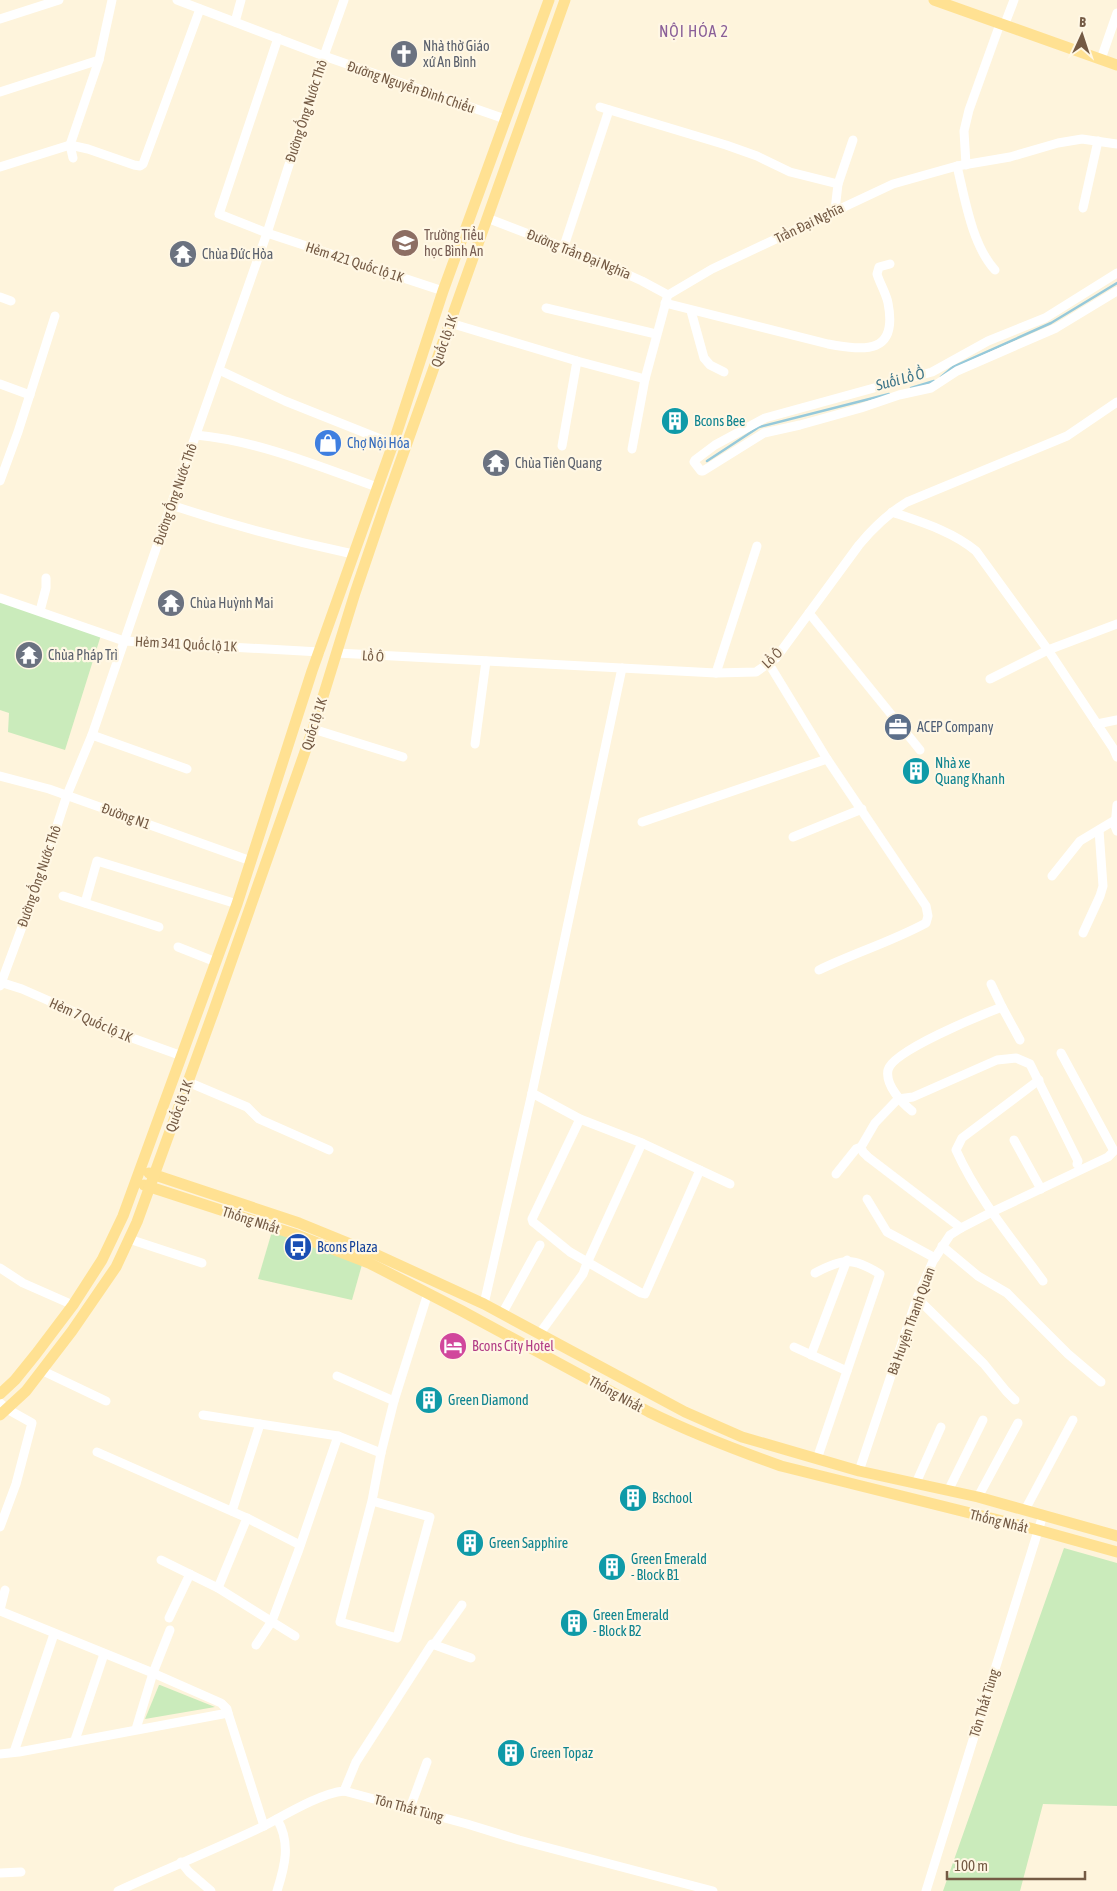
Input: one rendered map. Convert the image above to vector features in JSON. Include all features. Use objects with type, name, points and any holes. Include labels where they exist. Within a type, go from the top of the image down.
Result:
[{"type":"main road","name":"Quốc lộ 1K","points":[[0,1394],[14,1381],[36,1354],[72,1305],[102,1260],[123,1216],[237,904],[309,680],[393,444],[443,291],[549,0]]},
{"type":"main road","name":"Quốc lộ 1K","points":[[2,1409],[24,1393],[43,1371],[116,1267],[155,1175],[313,729],[386,502],[565,0]]},
{"type":"main road","points":[[934,0],[1117,65]]},
{"type":"main road","points":[[505,119],[521,124]]},
{"type":"main road","points":[[320,652],[337,653]]},
{"type":"main road","points":[[199,1008],[213,1013]]},
{"type":"main road","name":"Thống Nhất","points":[[140,1170],[298,1223],[375,1254],[484,1304],[685,1412],[742,1437],[859,1471],[978,1497],[1117,1536]]},
{"type":"main road","name":"Thống Nhất","points":[[136,1182],[294,1234],[370,1263],[663,1419],[744,1453],[781,1466],[1038,1530],[1117,1552]]},
{"type":"main road","points":[[495,1328],[502,1314]]},
{"type":"main road","points":[[14,1381],[24,1393]]},
{"type":"street","points":[[0,19],[59,0]]},
{"type":"street","points":[[73,158],[70,146],[99,60],[112,0]]},
{"type":"street","name":"Đường Nguyễn Đình Chiểu","points":[[176,0],[324,56],[505,119]]},
{"type":"street","points":[[235,22],[242,0]]},
{"type":"street","name":"Đường Ống Nước Thô","points":[[0,983],[38,884],[67,795],[92,735],[268,234],[324,56],[344,0]]},
{"type":"street","points":[[994,270],[983,254],[978,241],[962,166],[966,124],[974,92],[1014,0]]},
{"type":"street","points":[[0,167],[70,146],[134,165],[140,166],[143,164],[200,9]]},
{"type":"street","points":[[1101,59],[1117,14]]},
{"type":"street","name":"Hẻm 421 Quốc lộ 1K","points":[[278,38],[219,211],[220,215],[268,234],[443,291]]},
{"type":"street","points":[[0,92],[99,60]]},
{"type":"street","points":[[600,107],[726,145],[757,156],[790,172],[838,184]]},
{"type":"street","points":[[564,246],[609,110]]},
{"type":"street","name":"Trần Đại Nghĩa","points":[[667,299],[712,269],[893,184],[962,166],[1010,157],[1058,143],[1082,139],[1117,144]]},
{"type":"street","points":[[835,210],[838,184],[853,140]]},
{"type":"street","points":[[1083,208],[1098,141]]},
{"type":"street","name":"Đường Trần Đại Nghĩa","points":[[487,218],[564,246],[622,271],[667,299],[691,310],[846,347],[874,346],[886,339],[890,331],[888,302],[877,274],[879,267],[890,264]]},
{"type":"street","points":[[1117,273],[1045,318],[988,341],[932,372],[864,399],[800,425],[764,433],[703,471],[694,462],[715,445],[765,418],[864,399],[899,395],[931,388],[957,371],[1056,328],[1117,290]]},
{"type":"street","points":[[0,297],[11,301]]},
{"type":"street","points":[[632,449],[645,379],[667,299]]},
{"type":"street","points":[[546,308],[656,334]]},
{"type":"street","points":[[691,310],[704,358],[710,365],[724,372]]},
{"type":"street","points":[[0,481],[55,316]]},
{"type":"street","points":[[450,323],[645,379]]},
{"type":"street","points":[[562,446],[577,361]]},
{"type":"street","points":[[219,370],[285,401],[393,444]]},
{"type":"street","points":[[0,384],[30,395]]},
{"type":"street","name":"Lồ Ô","points":[[337,653],[716,673],[756,672],[776,658],[859,545],[892,512],[907,502],[1067,436],[1117,402]]},
{"type":"street","points":[[196,435],[224,438],[265,448],[378,487]]},
{"type":"street","points":[[171,506],[211,519],[301,543],[353,554]]},
{"type":"street","points":[[892,512],[966,542],[976,551],[1048,650],[1117,757]]},
{"type":"street","points":[[716,673],[757,546]]},
{"type":"street","points":[[40,612],[46,588],[46,578]]},
{"type":"street","name":"Hẻm 341 Quốc lộ 1K","points":[[0,598],[124,641],[320,652]]},
{"type":"street","points":[[809,613],[920,750]]},
{"type":"street","points":[[990,679],[1048,650],[1117,624]]},
{"type":"street","points":[[475,744],[486,661]]},
{"type":"street","points":[[769,664],[827,759],[926,906],[928,916],[926,923],[916,928],[819,970]]},
{"type":"street","points":[[484,1304],[532,1093],[622,668]]},
{"type":"street","points":[[1097,724],[1117,720]]},
{"type":"street","points":[[313,729],[403,757]]},
{"type":"street","points":[[92,735],[187,769]]},
{"type":"street","points":[[642,822],[827,759]]},
{"type":"street","name":"Đường N1","points":[[0,776],[31,783],[67,795],[250,861]]},
{"type":"street","points":[[1117,805],[1115,820],[1115,829],[1117,831]]},
{"type":"street","points":[[793,837],[862,809]]},
{"type":"street","points":[[1052,876],[1074,848],[1087,837],[1115,820]]},
{"type":"street","points":[[1083,933],[1104,886],[1099,830]]},
{"type":"street","points":[[85,903],[97,861],[237,904]]},
{"type":"street","points":[[63,896],[159,927]]},
{"type":"street","points":[[178,947],[216,962]]},
{"type":"street","name":"Hẻm 7 Quốc lộ 1K","points":[[0,983],[79,1014],[110,1030],[182,1056]]},
{"type":"street","points":[[991,984],[1020,1040]]},
{"type":"street","points":[[912,1111],[898,1099],[888,1076],[888,1069],[893,1061],[902,1054],[961,1024],[1002,1007]]},
{"type":"street","name":"Bà Huyện Thanh Quan","points":[[859,1471],[917,1298],[942,1246],[950,1236],[961,1228],[1108,1157],[1114,1151],[1061,1053]]},
{"type":"street","points":[[836,1174],[857,1148],[861,1147],[876,1123],[898,1099],[913,1097],[997,1060],[1016,1058],[1030,1064],[1078,1161],[1077,1164]]},
{"type":"street","points":[[1038,1080],[962,1138],[956,1146],[956,1150],[992,1212],[1043,1280]]},
{"type":"street","points":[[188,1082],[248,1107],[259,1119],[330,1150]]},
{"type":"street","points":[[532,1093],[580,1119],[642,1144],[730,1184]]},
{"type":"street","points":[[580,1119],[532,1219],[533,1222],[586,1263],[645,1294],[700,1170]]},
{"type":"street","points":[[1014,1140],[1041,1189]]},
{"type":"street","points":[[540,1333],[583,1274],[586,1263],[642,1144]]},
{"type":"street","points":[[861,1147],[868,1157],[961,1228]]},
{"type":"street","points":[[867,1199],[887,1232],[935,1258]]},
{"type":"street","points":[[129,1239],[202,1263]]},
{"type":"street","points":[[502,1314],[540,1246]]},
{"type":"street","points":[[942,1246],[978,1276],[1007,1293],[1068,1354],[1101,1382]]},
{"type":"street","points":[[811,1355],[847,1260]]},
{"type":"street","points":[[814,1272],[847,1260],[880,1274],[817,1459]]},
{"type":"street","points":[[0,1268],[22,1283],[72,1305]]},
{"type":"street","points":[[372,1501],[430,1517],[397,1638],[340,1622],[372,1501],[394,1400],[428,1293]]},
{"type":"street","points":[[917,1298],[984,1364],[1015,1400]]},
{"type":"street","points":[[794,1348],[847,1371]]},
{"type":"street","points":[[43,1371],[106,1401]]},
{"type":"street","points":[[338,1376],[394,1400]]},
{"type":"street","points":[[0,1527],[16,1484],[32,1423],[2,1409]]},
{"type":"street","points":[[203,1414],[338,1436],[382,1453]]},
{"type":"street","points":[[948,1491],[983,1420]]},
{"type":"street","points":[[1025,1510],[1073,1420]]},
{"type":"street","points":[[978,1497],[1018,1423]]},
{"type":"street","points":[[232,1511],[260,1424]]},
{"type":"street","points":[[916,1483],[941,1427]]},
{"type":"street","points":[[256,1645],[272,1621],[338,1436]]},
{"type":"street","points":[[97,1452],[232,1511],[300,1545]]},
{"type":"street","name":"Tôn Thất Tùng","points":[[926,1891],[1043,1515]]},
{"type":"street","points":[[218,1588],[247,1518]]},
{"type":"street","points":[[161,1560],[218,1588],[295,1636]]},
{"type":"street","points":[[169,1618],[190,1574]]},
{"type":"street","points":[[5,1590],[0,1610],[221,1703],[227,1709],[264,1826]]},
{"type":"street","points":[[118,1891],[136,1887],[181,1862],[264,1826],[336,1791],[344,1791],[356,1762],[432,1644],[435,1643],[462,1605]]},
{"type":"street","points":[[136,1729],[153,1673],[170,1630]]},
{"type":"street","points":[[14,1752],[54,1634]]},
{"type":"street","points":[[435,1643],[471,1658]]},
{"type":"street","points":[[75,1740],[104,1654]]},
{"type":"street","points":[[0,1754],[228,1713]]},
{"type":"street","points":[[410,1808],[427,1762]]},
{"type":"street","name":"Tôn Thất Tùng","points":[[344,1791],[410,1808],[518,1840],[714,1891]]},
{"type":"street","points":[[277,1819],[283,1831],[286,1848],[277,1891]]},
{"type":"street","points":[[181,1862],[189,1872],[211,1891]]},
{"type":"street","points":[[0,1873],[21,1872]]},
{"type":"green space","points":[[0,600],[101,635],[65,750],[8,732],[9,713],[0,710]]},
{"type":"green space","points":[[273,1228],[363,1261],[352,1300],[258,1279]]},
{"type":"green space","points":[[1064,1548],[1117,1563],[1117,1806],[1043,1804],[1020,1891],[943,1891]]},
{"type":"green space","points":[[160,1685],[215,1707],[145,1719]]},
{"type":"waterway","name":"Suối Lồ Ồ","points":[[941,377],[953,367],[1051,323],[1117,283]]},
{"type":"waterway","name":"Suối Lồ Ồ","points":[[911,388],[934,381]]},
{"type":"waterway","name":"Suối Lồ Ồ","points":[[707,461],[759,427],[889,394]]},
{"type":"place","name":"Nhà thờ Giáo xứ An Bình","points":[[404,54]]},
{"type":"place","name":"Trường Tiểu học Bình An","points":[[405,243]]},
{"type":"place","name":"Chùa Đức Hòa","points":[[183,254]]},
{"type":"place","name":"Bcons Bee","points":[[675,421]]},
{"type":"place","name":"Chợ Nội Hóa","points":[[328,443]]},
{"type":"place","name":"Chùa Tiên Quang","points":[[496,463]]},
{"type":"place","name":"Chùa Huỳnh Mai","points":[[171,603]]},
{"type":"place","name":"Chùa Pháp Trì","points":[[29,655]]},
{"type":"place","name":"ACEP Company","points":[[898,727]]},
{"type":"place","name":"Nhà xe Quang Khanh","points":[[916,771]]},
{"type":"place","name":"Bcons Plaza","points":[[298,1247]]},
{"type":"place","name":"Bcons City Hotel","points":[[453,1346]]},
{"type":"place","name":"Green Diamond","points":[[429,1400]]},
{"type":"place","name":"Bschool","points":[[633,1498]]},
{"type":"place","name":"Green Sapphire","points":[[470,1543]]},
{"type":"place","name":"Green Emerald - Block B1","points":[[612,1567]]},
{"type":"place","name":"Green Emerald - Block B2","points":[[574,1623]]},
{"type":"place","name":"Green Topaz","points":[[511,1753]]},
{"type":"district","name":"NỘI HÓA 2","points":[[694,31]]}]
